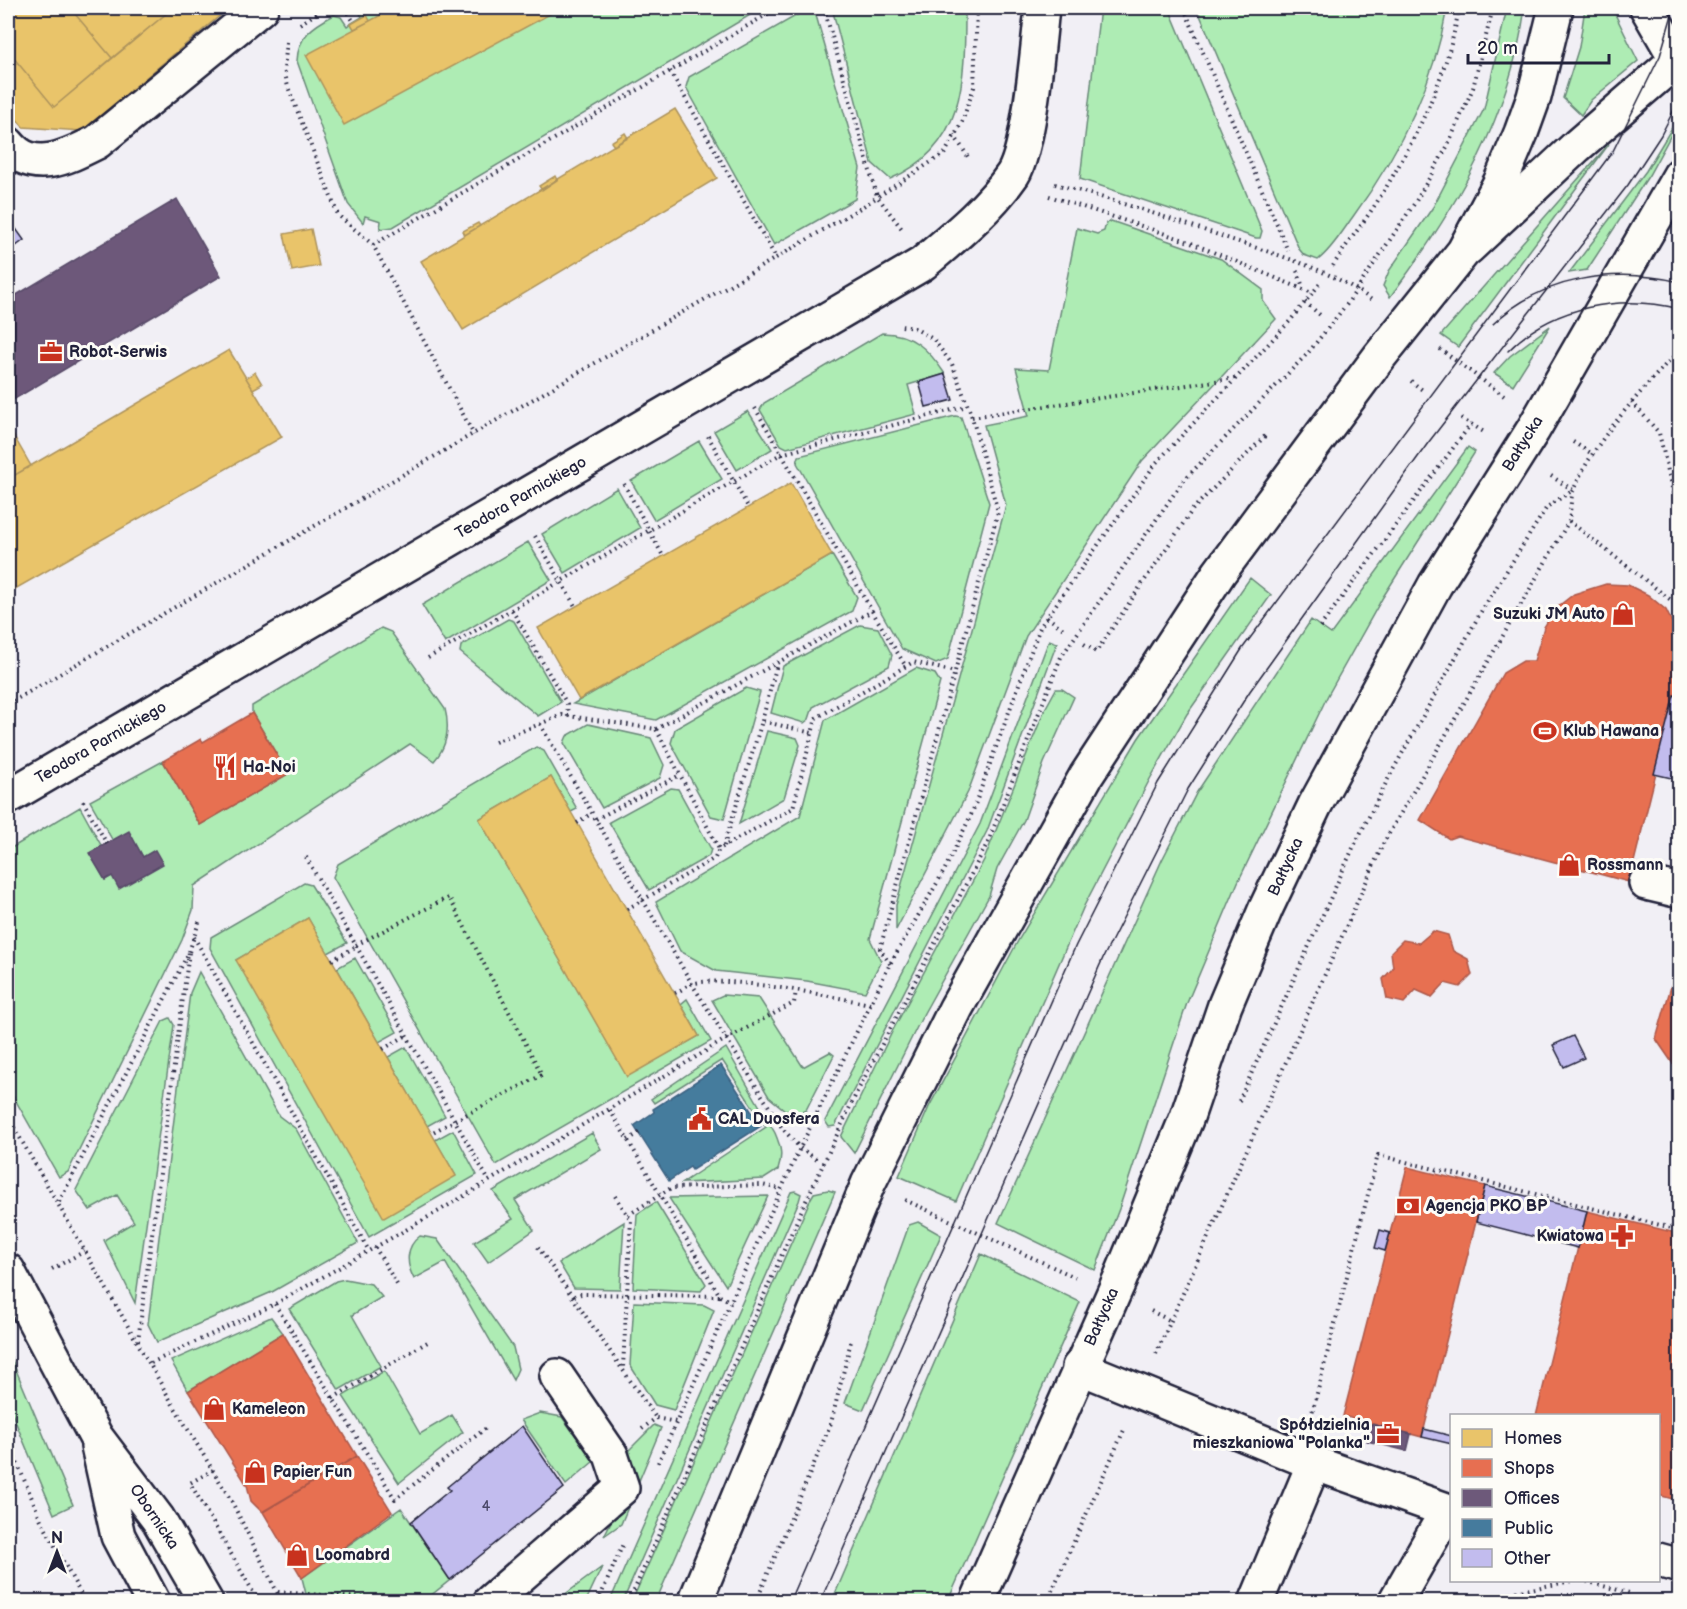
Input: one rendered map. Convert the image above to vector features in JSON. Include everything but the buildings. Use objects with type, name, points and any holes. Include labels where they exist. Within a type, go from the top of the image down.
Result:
[{"type":"main road","points":[[8,144],[17,156],[41,162],[70,155],[97,142],[261,8]]},
{"type":"main road","points":[[1006,181],[1028,117],[1042,8]]},
{"type":"main road","points":[[1464,251],[1500,183],[1521,133],[1534,97],[1556,8]]},
{"type":"main road","points":[[695,1602],[868,1184],[956,1008],[1086,776],[1226,564],[1380,356],[1464,251],[1678,60],[1647,8]]},
{"type":"main road","name":"Bałtycka","points":[[977,1602],[1113,1294],[1187,1117],[1226,1005],[1266,908],[1316,805],[1435,585],[1533,430],[1680,175]]},
{"type":"main road","name":"Teodora Parnickiego","points":[[8,797],[922,264],[969,224],[1006,181]]},
{"type":"main road","points":[[1646,883],[1680,891]]},
{"type":"main road","name":"Obornicka","points":[[8,1271],[96,1437],[158,1519],[206,1602]]},
{"type":"main road","points":[[1080,1367],[1314,1463],[1449,1511],[1395,1602]]},
{"type":"main road","points":[[490,1602],[622,1488],[611,1455],[557,1376]]},
{"type":"main road","name":"Obornicka","points":[[96,1437],[118,1536],[153,1602]]},
{"type":"main road","points":[[1256,1602],[1314,1463]]},
{"type":"main road","points":[[1660,1560],[1680,1566]]},
{"type":"path","points":[[292,32],[309,16],[324,8]]},
{"type":"path","points":[[345,8],[354,22]]},
{"type":"path","points":[[374,245],[778,8]]},
{"type":"path","points":[[824,8],[877,196],[904,232],[922,264]]},
{"type":"path","points":[[8,704],[776,258],[945,153],[962,122],[974,87],[977,8]]},
{"type":"path","points":[[1184,8],[1288,251]]},
{"type":"path","points":[[1333,266],[1381,195],[1415,137],[1444,65],[1459,8]]},
{"type":"path","points":[[629,1602],[789,1239],[857,1092],[988,842],[1061,657],[1183,481],[1308,353],[1357,289],[1416,201],[1447,147],[1473,88],[1493,8]]},
{"type":"path","points":[[288,40],[284,48],[284,69],[288,87],[338,215],[374,245],[474,435]]},
{"type":"path","points":[[670,71],[776,258]]},
{"type":"path","points":[[1006,181],[1184,240],[1312,293]]},
{"type":"path","points":[[1006,181],[1114,200],[1327,274],[1357,289]]},
{"type":"path","points":[[1297,271],[1304,288]]},
{"type":"path","points":[[654,1473],[780,1189],[890,964],[944,871],[972,813],[1040,627],[1156,463],[1322,281]]},
{"type":"path","points":[[1305,302],[1320,315]]},
{"type":"path","points":[[890,964],[880,949],[998,512],[972,417],[952,364],[933,339],[914,328],[894,325]]},
{"type":"path","points":[[1152,1364],[1169,1320],[1383,844],[1569,521],[1573,490],[1594,455],[1632,402],[1680,349]]},
{"type":"path","points":[[1450,358],[1509,400]]},
{"type":"path","points":[[972,417],[1235,378]]},
{"type":"path","points":[[750,400],[905,665]]},
{"type":"path","points":[[1632,402],[1659,433],[1680,522]]},
{"type":"path","points":[[428,658],[781,454],[967,406]]},
{"type":"path","points":[[1461,418],[1486,434]]},
{"type":"path","points":[[1320,627],[1471,424]]},
{"type":"path","points":[[703,427],[748,507]]},
{"type":"path","points":[[1084,644],[1096,652],[1193,509],[1272,429]]},
{"type":"path","points":[[1571,441],[1594,455]]},
{"type":"path","points":[[1548,474],[1573,490]]},
{"type":"path","points":[[619,476],[663,556]]},
{"type":"path","points":[[1353,848],[1482,610],[1547,507],[1573,490]]},
{"type":"path","points":[[1569,521],[1680,607]]},
{"type":"path","points":[[530,528],[575,606]]},
{"type":"path","points":[[513,610],[567,704],[568,717]]},
{"type":"path","points":[[495,742],[562,715],[656,729],[872,611]]},
{"type":"path","points":[[1047,617],[1065,630]]},
{"type":"path","points":[[721,848],[793,808],[816,718],[913,662],[955,672]]},
{"type":"path","points":[[627,909],[715,858],[721,848],[778,663]]},
{"type":"path","points":[[762,721],[812,733]]},
{"type":"path","points":[[540,724],[692,984],[783,1130],[800,1148],[819,1161]]},
{"type":"path","points":[[656,729],[721,848]]},
{"type":"path","points":[[596,819],[680,775]]},
{"type":"path","points":[[79,793],[107,844]]},
{"type":"path","points":[[577,823],[592,813]]},
{"type":"path","points":[[306,856],[489,1180]]},
{"type":"path","points":[[332,960],[356,945],[449,897],[542,1075],[431,1133]]},
{"type":"path","points":[[58,1203],[189,952],[199,922]]},
{"type":"path","points":[[194,937],[369,1251]]},
{"type":"path","points":[[137,1342],[189,952]]},
{"type":"path","points":[[675,993],[692,984],[721,982],[796,991],[870,1004]]},
{"type":"path","points":[[151,1363],[275,1304],[369,1251],[610,1110],[726,1039],[794,1003],[796,991]]},
{"type":"path","points":[[383,1049],[407,1035]]},
{"type":"path","points":[[610,1110],[720,1296]]},
{"type":"path","points":[[8,1116],[137,1342],[232,1502],[282,1602]]},
{"type":"path","points":[[628,1140],[639,1133]]},
{"type":"path","points":[[1311,1418],[1378,1155],[1626,1219],[1680,1230]]},
{"type":"path","points":[[868,1184],[1169,1320]]},
{"type":"path","points":[[628,1215],[671,1188],[762,1185],[780,1189]]},
{"type":"path","points":[[615,1196],[631,1220],[623,1368]]},
{"type":"path","points":[[375,1247],[399,1288]]},
{"type":"path","points":[[538,1247],[574,1296],[656,1418]]},
{"type":"path","points":[[51,1269],[85,1251]]},
{"type":"path","points":[[574,1296],[581,1294],[720,1296],[731,1302]]},
{"type":"path","points":[[275,1304],[395,1499],[486,1428]]},
{"type":"path","points":[[756,1602],[831,1423],[853,1334]]},
{"type":"path","points":[[333,1398],[431,1340]]},
{"type":"path","points":[[1047,1602],[1127,1423]]},
{"type":"path","points":[[8,1441],[41,1520],[85,1602]]},
{"type":"path","points":[[213,1470],[190,1483],[259,1602]]},
{"type":"path","points":[[598,1602],[628,1534]]},
{"type":"path","points":[[1488,1602],[1510,1593],[1573,1582]]},
{"type":"path","points":[[1583,1582],[1638,1596]]},
{"type":"path","points":[[277,1592],[429,1602]]},
{"type":"path","points":[[1510,1593],[1512,1602]]},
{"type":"green space","points":[[357,8],[762,8],[393,227],[380,229],[381,221],[365,216],[363,223],[348,204],[297,61],[300,45],[313,28],[334,15],[341,17],[347,26],[362,17]]},
{"type":"green space","points":[[832,8],[965,8],[961,84],[956,108],[947,129],[934,149],[915,165],[890,179],[872,163]]},
{"type":"green space","points":[[1100,8],[1169,8],[1262,231],[1260,238],[1080,179]]},
{"type":"green space","points":[[1197,8],[1447,8],[1433,64],[1399,144],[1341,235],[1318,260],[1304,255],[1299,249]]},
{"type":"green space","points":[[1507,8],[1525,8],[1518,48],[1493,124],[1458,196],[1390,297],[1383,286],[1389,271],[1433,207],[1484,109]]},
{"type":"green space","points":[[1585,8],[1612,8],[1638,61],[1591,100],[1581,115],[1563,98],[1579,47]]},
{"type":"green space","points":[[806,10],[815,12],[860,168],[855,199],[774,245],[686,87],[689,77]]},
{"type":"green space","points":[[1679,116],[1679,120],[1649,175],[1587,270],[1569,273],[1646,171]]},
{"type":"green space","points":[[1609,144],[1458,347],[1441,335]]},
{"type":"green space","points":[[1111,221],[1221,259],[1263,290],[1263,301],[1276,319],[1142,461],[1026,636],[968,792],[896,930],[896,905],[1006,505],[984,425],[1029,416],[1016,368],[1049,370],[1077,228],[1097,234],[1104,231],[1106,223]]},
{"type":"green space","points":[[1550,326],[1513,385],[1494,373],[1510,356]]},
{"type":"green space","points":[[882,333],[903,336],[919,344],[933,357],[945,374],[908,385],[916,414],[787,448],[781,445],[760,410],[764,403]]},
{"type":"green space","points":[[748,411],[772,449],[737,470],[714,431]]},
{"type":"green space","points":[[955,416],[961,417],[989,503],[948,659],[936,664],[902,649],[797,463],[799,456]]},
{"type":"green space","points":[[699,441],[722,479],[654,520],[631,481]]},
{"type":"green space","points":[[1468,447],[1475,452],[1383,597],[1328,695],[1238,882],[1187,1003],[1119,1209],[1095,1270],[998,1223],[1162,860],[1197,792],[1311,620],[1331,634]]},
{"type":"green space","points":[[617,488],[640,528],[565,573],[542,534]]},
{"type":"green space","points":[[528,542],[551,580],[445,643],[422,605]]},
{"type":"green space","points":[[832,555],[857,597],[852,611],[656,720],[573,704]]},
{"type":"green space","points":[[1250,578],[1271,595],[1187,714],[1150,779],[1084,906],[956,1201],[899,1176],[929,1107],[1019,939],[1138,739]]},
{"type":"green space","points":[[508,619],[514,621],[561,702],[538,716],[460,652],[461,646]]},
{"type":"green space","points":[[860,625],[878,628],[892,655],[889,666],[813,707],[809,719],[804,723],[771,713],[783,666]]},
{"type":"green space","points":[[381,628],[391,632],[445,709],[447,730],[442,750],[434,761],[410,744],[194,886],[193,910],[182,940],[68,1172],[59,1177],[8,1087],[8,850],[80,807],[102,847],[90,854],[105,880],[155,850],[143,857],[129,832],[113,841],[90,801],[163,761],[200,825],[288,774],[252,713],[252,706]]},
{"type":"green space","points":[[1049,640],[1057,643],[987,831],[835,1126],[829,1127],[825,1121],[980,824]]},
{"type":"green space","points":[[916,668],[935,674],[940,682],[870,939],[881,961],[865,992],[807,981],[716,971],[680,951],[656,902],[800,816],[825,720]]},
{"type":"green space","points":[[746,688],[760,692],[724,819],[711,816],[671,743],[675,729]]},
{"type":"green space","points":[[1056,689],[1062,689],[1074,697],[1044,763],[1024,820],[997,869],[989,896],[924,1013],[854,1153],[841,1137],[893,1030],[984,860],[1045,709]]},
{"type":"green space","points":[[588,724],[651,738],[664,765],[660,778],[602,808],[564,743],[567,736]]},
{"type":"green space","points":[[767,731],[797,738],[800,745],[784,798],[739,824]]},
{"type":"green space","points":[[536,747],[544,751],[577,809],[571,812],[551,777],[479,819],[627,1076],[699,1036],[681,1004],[687,999],[711,1041],[496,1165],[333,877],[338,864]]},
{"type":"green space","points":[[671,788],[678,789],[711,849],[709,856],[649,890],[609,822]]},
{"type":"green space","points":[[304,883],[311,885],[347,943],[328,953],[308,918],[236,960],[456,1176],[435,1140],[453,1130],[477,1175],[369,1237],[210,948],[211,937]]},
{"type":"green space","points":[[355,958],[397,1032],[379,1042],[337,968]]},
{"type":"green space","points":[[199,972],[279,1116],[296,1129],[358,1243],[272,1292],[157,1342],[148,1324],[190,993]]},
{"type":"green space","points":[[723,995],[759,998],[803,1067],[830,1052],[834,1055],[806,1110],[797,1114],[785,1110],[769,1097],[712,1000]]},
{"type":"green space","points":[[170,1018],[174,1025],[135,1303],[104,1240],[134,1222],[117,1195],[90,1210],[76,1190],[163,1021]]},
{"type":"green space","points":[[406,1047],[445,1116],[427,1126],[388,1057]]},
{"type":"green space","points":[[726,1048],[775,1133],[781,1152],[778,1170],[764,1179],[682,1183],[766,1127],[722,1060],[654,1103],[651,1099]]},
{"type":"green space","points":[[592,1133],[601,1149],[515,1200],[534,1230],[488,1262],[474,1242],[513,1219],[493,1191]]},
{"type":"green space","points":[[828,1190],[835,1192],[656,1601],[632,1601],[811,1198],[814,1193]]},
{"type":"green space","points":[[791,1192],[801,1194],[799,1201],[623,1601],[610,1601]]},
{"type":"green space","points":[[768,1196],[726,1286],[669,1198]]},
{"type":"green space","points":[[656,1202],[706,1284],[701,1291],[633,1288],[637,1214]]},
{"type":"green space","points":[[624,1222],[620,1289],[574,1288],[559,1263]]},
{"type":"green space","points":[[918,1222],[941,1235],[863,1410],[845,1403],[909,1225]]},
{"type":"green space","points":[[420,1236],[437,1239],[513,1347],[518,1369],[513,1380],[445,1262],[414,1279],[409,1268],[408,1256],[415,1240]]},
{"type":"green space","points":[[981,1254],[1080,1302],[948,1601],[832,1601]]},
{"type":"green space","points":[[345,1279],[371,1284],[382,1297],[352,1315],[381,1366],[339,1390],[289,1309],[336,1281]]},
{"type":"green space","points":[[634,1302],[704,1305],[714,1310],[674,1410],[655,1405],[630,1365]]},
{"type":"green space","points":[[271,1317],[283,1333],[188,1391],[171,1361]]},
{"type":"green space","points":[[8,1351],[73,1505],[54,1514],[8,1404]]},
{"type":"green space","points":[[384,1371],[420,1434],[452,1415],[463,1432],[399,1483],[343,1396]]},
{"type":"green space","points":[[540,1413],[562,1417],[594,1461],[566,1485],[521,1420]]},
{"type":"green space","points":[[654,1425],[661,1428],[621,1524],[604,1536],[624,1495],[630,1449]]},
{"type":"green space","points":[[401,1508],[450,1580],[424,1601],[308,1602],[302,1578]]},
{"type":"green space","points":[[602,1567],[586,1601],[556,1601]]},
{"type":"tram line","points":[[789,1602],[1076,945],[1158,783],[1242,649],[1613,151],[1660,56],[1674,8]]},
{"type":"tram line","points":[[820,1602],[1103,958],[1188,789],[1250,691],[1428,443],[1628,185],[1661,135],[1680,98]]},
{"type":"tram line","points":[[1493,324],[1534,295],[1580,279],[1630,275],[1680,282]]},
{"type":"tram line","points":[[1508,351],[1545,323],[1588,308],[1634,303],[1680,309]]},
{"type":"place","name":"Robot-Serwis","points":[[51,352]]},
{"type":"place","name":"Suzuki JM Auto","points":[[1623,614]]},
{"type":"place","name":"Klub Hawana","points":[[1545,731]]},
{"type":"place","name":"Ha-Noi","points":[[225,767]]},
{"type":"place","name":"Rossmann","points":[[1569,865]]},
{"type":"place","name":"CAL Duosfera","points":[[700,1119]]},
{"type":"place","name":"Agencja PKO BP","points":[[1408,1206]]},
{"type":"place","name":"Kwiatowa","points":[[1622,1236]]},
{"type":"place","name":"Kameleon","points":[[214,1409]]},
{"type":"place","name":"Spółdzielnia mieszkaniowa \"Polanka\"","points":[[1388,1434]]},
{"type":"place","name":"Papier Fun","points":[[255,1472]]},
{"type":"place","name":"Loomabrd","points":[[297,1555]]}]
